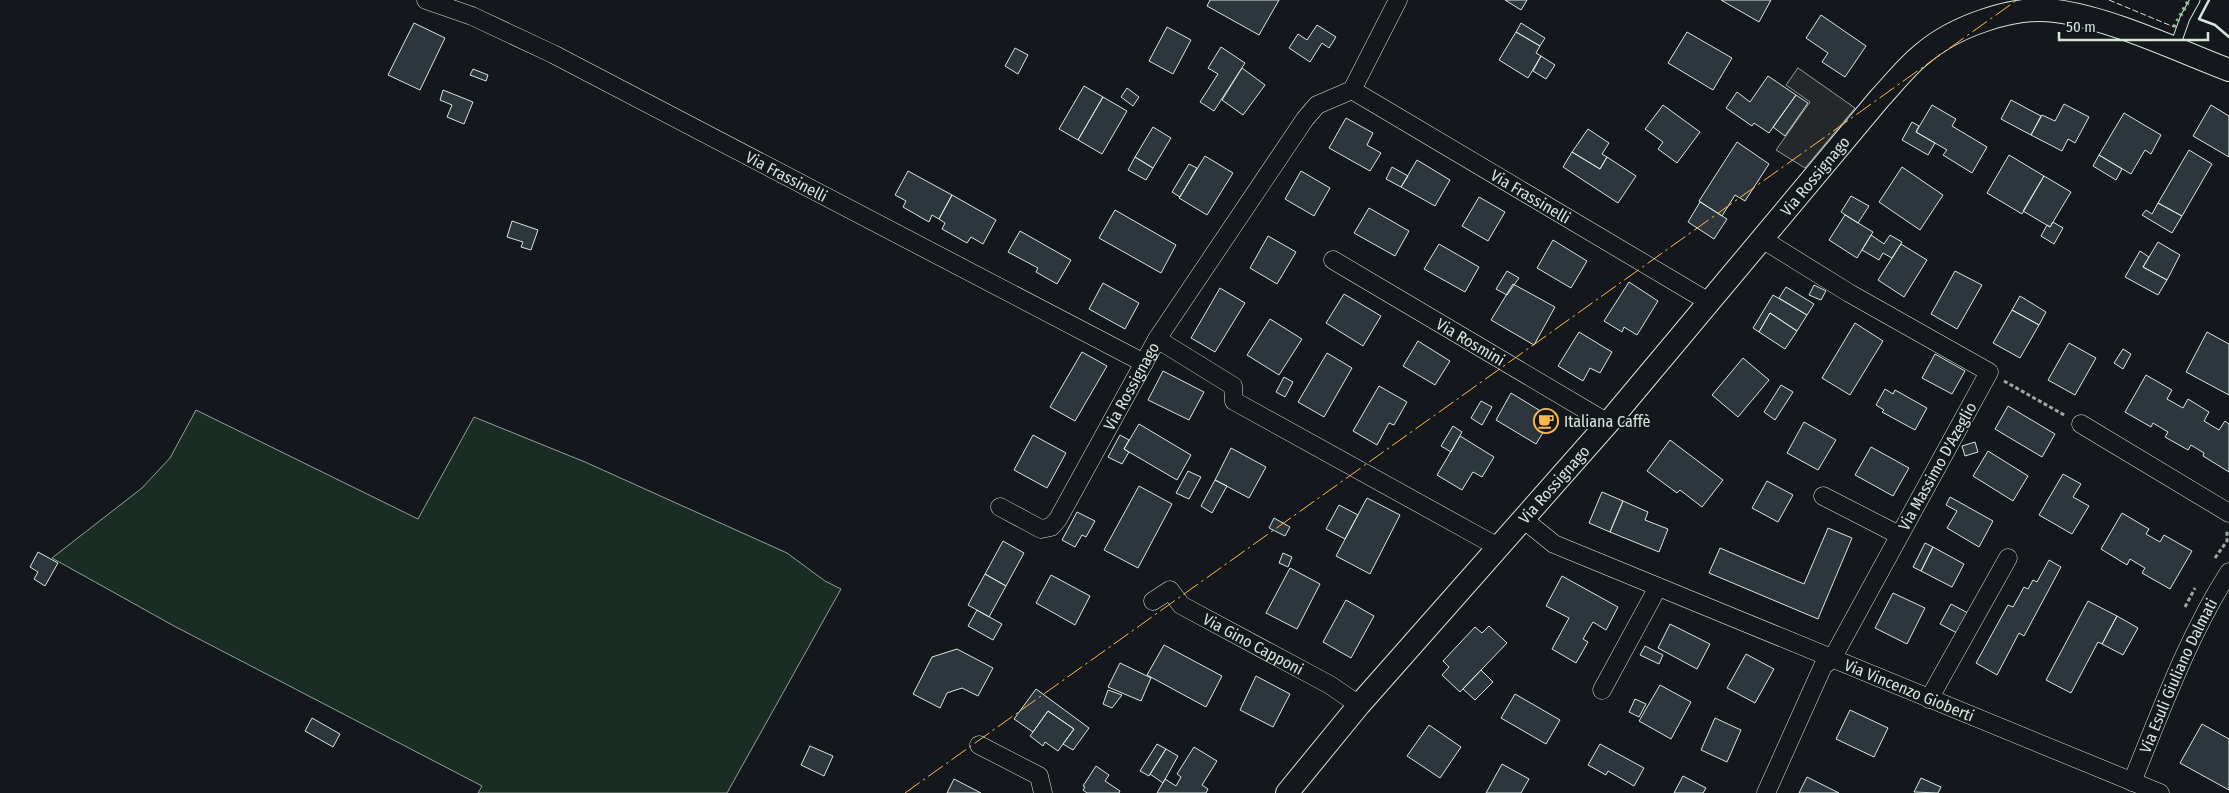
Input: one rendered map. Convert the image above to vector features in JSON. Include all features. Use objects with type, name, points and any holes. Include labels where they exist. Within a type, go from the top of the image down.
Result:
[{"type":"street","name":"Via Frassinelli","points":[[426,0],[472,16],[553,54],[1144,363]]},
{"type":"street","points":[[1157,340],[1304,119],[1317,105],[1352,90],[1398,0]]},
{"type":"street","name":"Via Rossignago","points":[[1287,793],[1359,704],[1608,423],[1879,99],[1920,55],[1943,38],[2023,5],[2089,18],[2229,70]]},
{"type":"street","name":"Via Frassinelli","points":[[1352,90],[1709,302]]},
{"type":"street","points":[[1762,240],[1849,293],[1988,372]]},
{"type":"street","name":"Via Rosmini","points":[[1333,260],[1608,423]]},
{"type":"street","name":"Via Rossignago","points":[[1000,507],[1041,529],[1051,527],[1058,519],[1157,340],[1233,386],[1234,401],[1498,547]]},
{"type":"street","name":"Via Massimo D'Azeglio","points":[[1766,793],[1823,666],[1832,659],[1988,372]]},
{"type":"street","points":[[2081,424],[2229,513]]},
{"type":"street","points":[[1823,496],[1899,535]]},
{"type":"street","name":"Via Vincenzo Gioberti","points":[[1523,519],[1554,544],[2160,793]]},
{"type":"street","points":[[1929,699],[2008,558]]},
{"type":"street","name":"Via Esuli Giuliano Dalmati","points":[[2132,782],[2195,632],[2208,604],[2229,572]]},
{"type":"street","points":[[1602,690],[1658,587]]},
{"type":"street","name":"Via Gino Capponi","points":[[1153,601],[1170,590],[1182,605],[1330,685],[1359,704]]},
{"type":"street","points":[[979,745],[1039,776],[1043,793]]},
{"type":"lane","points":[[2174,49],[2185,18],[2195,0]]},
{"type":"path","points":[[1988,372],[2081,424]]},
{"type":"green space","points":[[196,410],[418,519],[474,417],[585,462],[787,553],[825,581],[841,589],[727,793],[478,793],[482,786],[174,626],[52,558],[142,488],[170,458]]},
{"type":"shaded area","points":[[1798,68],[1855,108],[1805,168],[1776,150],[1810,102],[1786,85]]},
{"type":"building","points":[[1210,0],[1279,0],[1259,35],[1207,6]]},
{"type":"building","points":[[1505,0],[1527,0],[1521,10]]},
{"type":"building","points":[[1721,0],[1771,0],[1759,22]]},
{"type":"building","points":[[1821,15],[1866,46],[1845,77],[1822,62],[1828,53],[1806,38]]},
{"type":"building","points":[[414,23],[445,38],[420,90],[388,75]]},
{"type":"building","points":[[1521,23],[1545,38],[1540,46],[1516,32]]},
{"type":"building","points":[[1317,25],[1336,37],[1329,48],[1322,43],[1310,62],[1289,48],[1298,34],[1307,40]]},
{"type":"building","points":[[1167,27],[1191,40],[1173,74],[1149,61]]},
{"type":"building","points":[[1516,32],[1540,46],[1536,53],[1541,56],[1528,78],[1499,60]]},
{"type":"building","points":[[1687,32],[1732,58],[1713,90],[1668,63]]},
{"type":"building","points":[[1221,47],[1245,63],[1214,111],[1200,102],[1218,74],[1208,68]]},
{"type":"building","points":[[1015,48],[1028,55],[1018,74],[1005,66]]},
{"type":"building","points":[[1541,56],[1555,65],[1546,79],[1533,71]]},
{"type":"building","points":[[1242,68],[1265,85],[1243,115],[1222,100]]},
{"type":"building","points":[[473,69],[488,75],[486,81],[470,75]]},
{"type":"building","points":[[1768,76],[1796,95],[1769,133],[1754,123],[1752,126],[1726,108],[1737,92],[1750,102]]},
{"type":"building","points":[[1084,86],[1103,97],[1078,140],[1059,129]]},
{"type":"building","points":[[1127,88],[1139,97],[1133,106],[1121,97]]},
{"type":"building","points":[[443,90],[473,102],[464,124],[447,117],[452,105],[440,100]]},
{"type":"building","points":[[1796,95],[1808,103],[1785,136],[1773,127]]},
{"type":"building","points":[[1103,97],[1127,111],[1102,154],[1078,140]]},
{"type":"building","points":[[2011,100],[2041,116],[2031,135],[2001,119]]},
{"type":"building","points":[[2064,104],[2089,117],[2075,143],[2068,139],[2062,151],[2031,135],[2042,115],[2055,121]]},
{"type":"building","points":[[1663,105],[1700,132],[1677,163],[1658,149],[1663,142],[1645,129]]},
{"type":"building","points":[[1932,105],[1956,119],[1952,126],[1987,147],[1972,173],[1943,155],[1947,150],[1916,132]]},
{"type":"building","points":[[2211,105],[2229,116],[2229,157],[2193,136]]},
{"type":"building","points":[[2124,113],[2161,135],[2151,154],[2145,150],[2131,174],[2099,155]]},
{"type":"building","points":[[1346,118],[1373,133],[1367,145],[1381,153],[1370,171],[1329,148]]},
{"type":"building","points":[[1912,122],[1919,126],[1916,132],[1935,143],[1928,155],[1902,140]]},
{"type":"building","points":[[1153,127],[1171,138],[1153,168],[1135,157]]},
{"type":"building","points":[[1588,129],[1609,143],[1602,154],[1607,157],[1600,169],[1572,152]]},
{"type":"building","points":[[1737,142],[1769,164],[1745,201],[1735,195],[1722,216],[1699,201]]},
{"type":"building","points":[[2189,150],[2212,164],[2182,216],[2158,203]]},
{"type":"building","points":[[1572,152],[1600,169],[1607,157],[1636,176],[1618,203],[1563,167]]},
{"type":"building","points":[[2009,155],[2044,176],[2022,214],[1987,193]]},
{"type":"building","points":[[2099,155],[2122,169],[2116,180],[2093,166]]},
{"type":"building","points":[[1205,156],[1233,173],[1207,215],[1179,198]]},
{"type":"building","points":[[1135,157],[1153,168],[1146,180],[1128,170]]},
{"type":"building","points":[[1417,160],[1450,180],[1435,206],[1401,187]]},
{"type":"building","points":[[1189,164],[1197,168],[1180,197],[1172,192]]},
{"type":"building","points":[[1392,167],[1408,176],[1401,187],[1386,179]]},
{"type":"building","points":[[1902,167],[1943,195],[1920,230],[1879,202]]},
{"type":"building","points":[[908,171],[952,195],[939,219],[932,215],[929,222],[903,207],[906,201],[895,195]]},
{"type":"building","points":[[1301,171],[1330,188],[1314,216],[1285,199]]},
{"type":"building","points":[[2044,176],[2071,192],[2050,227],[2023,211]]},
{"type":"building","points":[[952,195],[996,220],[983,244],[971,237],[967,243],[942,229],[945,223],[939,219]]},
{"type":"building","points":[[1851,196],[1869,206],[1858,223],[1841,212]]},
{"type":"building","points":[[1479,197],[1505,212],[1488,241],[1462,226]]},
{"type":"building","points":[[1700,202],[1727,219],[1714,239],[1688,222]]},
{"type":"building","points":[[2158,203],[2182,216],[2172,233],[2142,215],[2146,210],[2152,214]]},
{"type":"building","points":[[1369,208],[1409,231],[1395,256],[1354,233]]},
{"type":"building","points":[[1115,210],[1176,245],[1161,273],[1099,238]]},
{"type":"building","points":[[1845,215],[1873,232],[1857,258],[1829,240]]},
{"type":"building","points":[[512,221],[538,230],[531,250],[521,247],[523,242],[507,237]]},
{"type":"building","points":[[2053,222],[2063,228],[2054,244],[2041,236],[2047,225],[2050,227]]},
{"type":"building","points":[[1020,231],[1071,260],[1057,284],[1036,272],[1038,268],[1008,252]]},
{"type":"building","points":[[1871,235],[1884,244],[1890,235],[1902,242],[1892,258],[1883,253],[1879,260],[1862,250]]},
{"type":"building","points":[[1268,236],[1296,252],[1277,284],[1250,268]]},
{"type":"building","points":[[1553,240],[1587,261],[1571,288],[1537,268]]},
{"type":"building","points":[[2158,242],[2180,255],[2167,280],[2143,267]]},
{"type":"building","points":[[1439,244],[1479,267],[1465,292],[1424,269]]},
{"type":"building","points":[[1901,244],[1927,260],[1904,297],[1878,280]]},
{"type":"building","points":[[2140,251],[2149,257],[2143,267],[2167,280],[2158,295],[2125,277]]},
{"type":"building","points":[[1507,271],[1519,278],[1507,295],[1496,289]]},
{"type":"building","points":[[1955,271],[1982,285],[1957,329],[1931,314]]},
{"type":"building","points":[[1629,282],[1658,301],[1637,335],[1624,327],[1622,332],[1604,321]]},
{"type":"building","points":[[1103,283],[1139,303],[1125,329],[1089,309]]},
{"type":"building","points":[[1513,284],[1555,307],[1534,345],[1491,320]]},
{"type":"building","points":[[1814,285],[1826,291],[1821,300],[1809,295]]},
{"type":"building","points":[[1786,287],[1814,304],[1807,315],[1779,298]]},
{"type":"building","points":[[1220,288],[1245,303],[1215,352],[1191,338]]},
{"type":"building","points":[[1344,294],[1381,316],[1363,346],[1326,323]]},
{"type":"building","points":[[1773,295],[1807,315],[1797,331],[1770,313],[1759,332],[1753,328]]},
{"type":"building","points":[[2020,296],[2046,312],[2039,325],[2012,310]]},
{"type":"building","points":[[2012,310],[2039,325],[2020,358],[1993,343]]},
{"type":"building","points":[[1770,313],[1797,331],[1785,349],[1759,332]]},
{"type":"building","points":[[1270,319],[1302,339],[1279,375],[1247,355]]},
{"type":"building","points":[[1855,323],[1883,341],[1850,395],[1822,378]]},
{"type":"building","points":[[1579,332],[1612,352],[1600,373],[1590,368],[1583,381],[1558,366]]},
{"type":"building","points":[[2207,332],[2229,344],[2229,395],[2186,372]]},
{"type":"building","points":[[1418,341],[1450,361],[1435,385],[1403,366]]},
{"type":"building","points":[[2069,343],[2096,358],[2075,395],[2048,380]]},
{"type":"building","points":[[2123,349],[2131,354],[2123,369],[2114,363]]},
{"type":"building","points":[[1082,352],[1107,366],[1075,421],[1050,407]]},
{"type":"building","points":[[1327,353],[1352,368],[1324,417],[1298,402]]},
{"type":"building","points":[[1935,354],[1965,371],[1952,394],[1922,378]]},
{"type":"building","points":[[1743,358],[1769,380],[1738,417],[1712,395]]},
{"type":"building","points":[[1163,371],[1204,392],[1189,420],[1148,400]]},
{"type":"building","points":[[2146,375],[2172,390],[2167,399],[2183,408],[2188,399],[2209,412],[2204,421],[2219,430],[2225,421],[2229,424],[2229,472],[2203,456],[2204,453],[2191,445],[2188,450],[2165,437],[2168,432],[2153,423],[2151,427],[2125,412]]},
{"type":"building","points":[[1284,377],[1293,382],[1285,397],[1276,392]]},
{"type":"building","points":[[1781,385],[1793,392],[1775,420],[1764,412]]},
{"type":"building","points":[[1379,386],[1407,402],[1394,425],[1389,423],[1377,445],[1353,431]]},
{"type":"building","points":[[1885,389],[1893,394],[1895,390],[1927,408],[1915,430],[1882,412],[1884,410],[1876,405]]},
{"type":"building","points":[[1511,393],[1552,418],[1536,444],[1496,420]]},
{"type":"building","points":[[1481,401],[1492,407],[1482,425],[1471,418]]},
{"type":"building","points":[[2008,406],[2055,434],[2042,457],[1995,429]]},
{"type":"building","points":[[1804,422],[1836,440],[1818,470],[1787,453]]},
{"type":"building","points":[[1139,424],[1191,455],[1177,480],[1124,449]]},
{"type":"building","points":[[1453,426],[1462,432],[1451,452],[1441,446]]},
{"type":"building","points":[[1033,435],[1066,453],[1047,488],[1014,470]]},
{"type":"building","points":[[1120,435],[1129,440],[1124,449],[1129,452],[1122,464],[1108,457]]},
{"type":"building","points":[[1460,436],[1494,457],[1482,477],[1473,472],[1462,490],[1437,475]]},
{"type":"building","points":[[1670,440],[1723,480],[1702,507],[1680,490],[1677,493],[1647,471]]},
{"type":"building","points":[[1975,442],[1978,452],[1965,456],[1962,446]]},
{"type":"building","points":[[1871,447],[1909,468],[1893,496],[1855,475]]},
{"type":"building","points":[[1231,448],[1266,467],[1249,498],[1215,480]]},
{"type":"building","points":[[1988,451],[2028,476],[2013,501],[1973,476]]},
{"type":"building","points":[[1188,471],[1201,477],[1189,499],[1176,493]]},
{"type":"building","points":[[2063,474],[2081,484],[2073,497],[2089,506],[2072,534],[2039,515]]},
{"type":"building","points":[[1215,480],[1227,486],[1212,513],[1201,506]]},
{"type":"building","points":[[1767,481],[1793,495],[1778,522],[1752,508]]},
{"type":"building","points":[[1139,486],[1172,504],[1138,568],[1104,550]]},
{"type":"building","points":[[1602,492],[1623,501],[1610,532],[1589,523]]},
{"type":"building","points":[[1950,497],[1993,521],[1979,547],[1947,528],[1957,511],[1946,505]]},
{"type":"building","points":[[1367,498],[1400,515],[1370,574],[1336,556]]},
{"type":"building","points":[[1623,501],[1648,512],[1645,520],[1668,529],[1659,552],[1610,532]]},
{"type":"building","points":[[1339,505],[1358,515],[1345,539],[1326,529]]},
{"type":"building","points":[[1077,512],[1095,521],[1086,537],[1082,535],[1075,547],[1062,540]]},
{"type":"building","points":[[2122,513],[2149,529],[2146,534],[2160,542],[2164,535],[2192,551],[2170,589],[2142,573],[2145,568],[2130,559],[2127,565],[2101,549]]},
{"type":"building","points":[[1274,518],[1290,527],[1285,536],[1269,528]]},
{"type":"building","points":[[1828,528],[1852,538],[1818,619],[1709,573],[1720,548],[1804,584]]},
{"type":"building","points":[[1003,541],[1024,553],[1006,586],[985,574]]},
{"type":"building","points":[[1925,543],[1933,547],[1921,571],[1913,567]]},
{"type":"building","points":[[1933,547],[1964,564],[1952,587],[1921,571]]},
{"type":"building","points":[[38,552],[58,563],[45,586],[34,579],[38,572],[30,567]]},
{"type":"building","points":[[1283,553],[1292,557],[1288,567],[1279,563]]},
{"type":"building","points":[[2049,560],[2061,567],[2024,636],[2019,633],[1997,675],[1976,663],[2008,605],[2013,607],[2024,587],[2028,589],[2033,580],[2037,582]]},
{"type":"building","points":[[1290,568],[1320,584],[1297,629],[1266,613]]},
{"type":"building","points":[[985,574],[1006,586],[989,617],[968,605]]},
{"type":"building","points":[[1051,575],[1090,596],[1075,625],[1036,603]]},
{"type":"building","points":[[1562,576],[1618,607],[1606,630],[1593,622],[1583,639],[1588,642],[1576,663],[1552,649],[1569,618],[1546,606]]},
{"type":"building","points":[[1893,593],[1925,608],[1907,644],[1875,628]]},
{"type":"building","points":[[1346,600],[1374,616],[1351,658],[1323,642]]},
{"type":"building","points":[[2088,601],[2117,616],[2102,644],[2098,642],[2071,693],[2046,680]]},
{"type":"building","points":[[1951,604],[1968,613],[1957,633],[1940,624]]},
{"type":"building","points":[[977,610],[1002,624],[993,640],[968,626]]},
{"type":"building","points":[[2117,616],[2138,628],[2123,655],[2102,644]]},
{"type":"building","points":[[1670,624],[1710,644],[1697,669],[1658,648]]},
{"type":"building","points":[[1489,626],[1507,643],[1460,692],[1442,675],[1449,667],[1443,661],[1475,627],[1482,633]]},
{"type":"building","points":[[1164,645],[1222,676],[1206,707],[1147,675]]},
{"type":"building","points":[[1645,646],[1663,655],[1659,664],[1640,655]]},
{"type":"building","points":[[957,649],[993,668],[978,696],[962,688],[947,693],[940,708],[913,694],[932,657]]},
{"type":"building","points":[[1746,654],[1774,669],[1755,703],[1727,688]]},
{"type":"building","points":[[1120,663],[1151,678],[1141,701],[1108,687]]},
{"type":"building","points":[[1481,670],[1493,682],[1475,700],[1463,689]]},
{"type":"building","points":[[1256,676],[1290,694],[1273,727],[1240,710]]},
{"type":"building","points":[[1660,685],[1691,702],[1671,739],[1639,721]]},
{"type":"building","points":[[1036,689],[1089,728],[1073,750],[1063,744],[1074,729],[1048,711],[1033,732],[1014,719]]},
{"type":"building","points":[[1108,690],[1122,695],[1112,708],[1103,704]]},
{"type":"building","points":[[1515,694],[1560,720],[1546,744],[1501,718]]},
{"type":"building","points":[[1635,699],[1646,704],[1639,717],[1629,712]]},
{"type":"building","points":[[1850,710],[1888,728],[1874,757],[1836,739]]},
{"type":"building","points":[[1048,711],[1074,729],[1058,751],[1045,742],[1043,746],[1030,736]]},
{"type":"building","points":[[312,718],[340,734],[333,747],[305,731]]},
{"type":"building","points":[[1715,718],[1741,730],[1727,762],[1701,750]]},
{"type":"building","points":[[2202,724],[2229,739],[2229,790],[2180,763]]},
{"type":"building","points":[[1429,725],[1461,747],[1440,778],[1407,756]]},
{"type":"building","points":[[1157,744],[1166,749],[1149,776],[1140,771]]},
{"type":"building","points":[[1600,744],[1644,768],[1634,786],[1608,771],[1606,775],[1588,765]]},
{"type":"building","points":[[810,746],[833,756],[824,776],[801,765]]},
{"type":"building","points":[[1194,747],[1217,761],[1202,785],[1208,789],[1206,793],[1157,793],[1165,779],[1176,786],[1181,777],[1177,774]]},
{"type":"building","points":[[1166,749],[1178,756],[1163,783],[1150,774]]},
{"type":"building","points":[[1502,764],[1529,779],[1521,793],[1486,793]]},
{"type":"building","points":[[1096,766],[1109,775],[1105,781],[1120,791],[1119,793],[1087,793],[1083,790],[1085,787],[1083,786]]},
{"type":"building","points":[[1683,776],[1706,788],[1703,793],[1674,793]]},
{"type":"building","points":[[1807,777],[1839,793],[1799,793]]},
{"type":"building","points":[[1921,778],[1941,787],[1938,793],[1914,792]]},
{"type":"building","points":[[954,779],[981,793],[947,793]]},
{"type":"hedge","points":[[2174,27],[2189,0]]},
{"type":"fence","points":[[2109,0],[2174,27]]},
{"type":"wall","points":[[2209,0],[2199,19],[2215,25],[2229,37]]},
{"type":"power","points":[[905,793],[2017,0]]},
{"type":"place","name":"Italiana Caffè","points":[[1546,421]]}]
